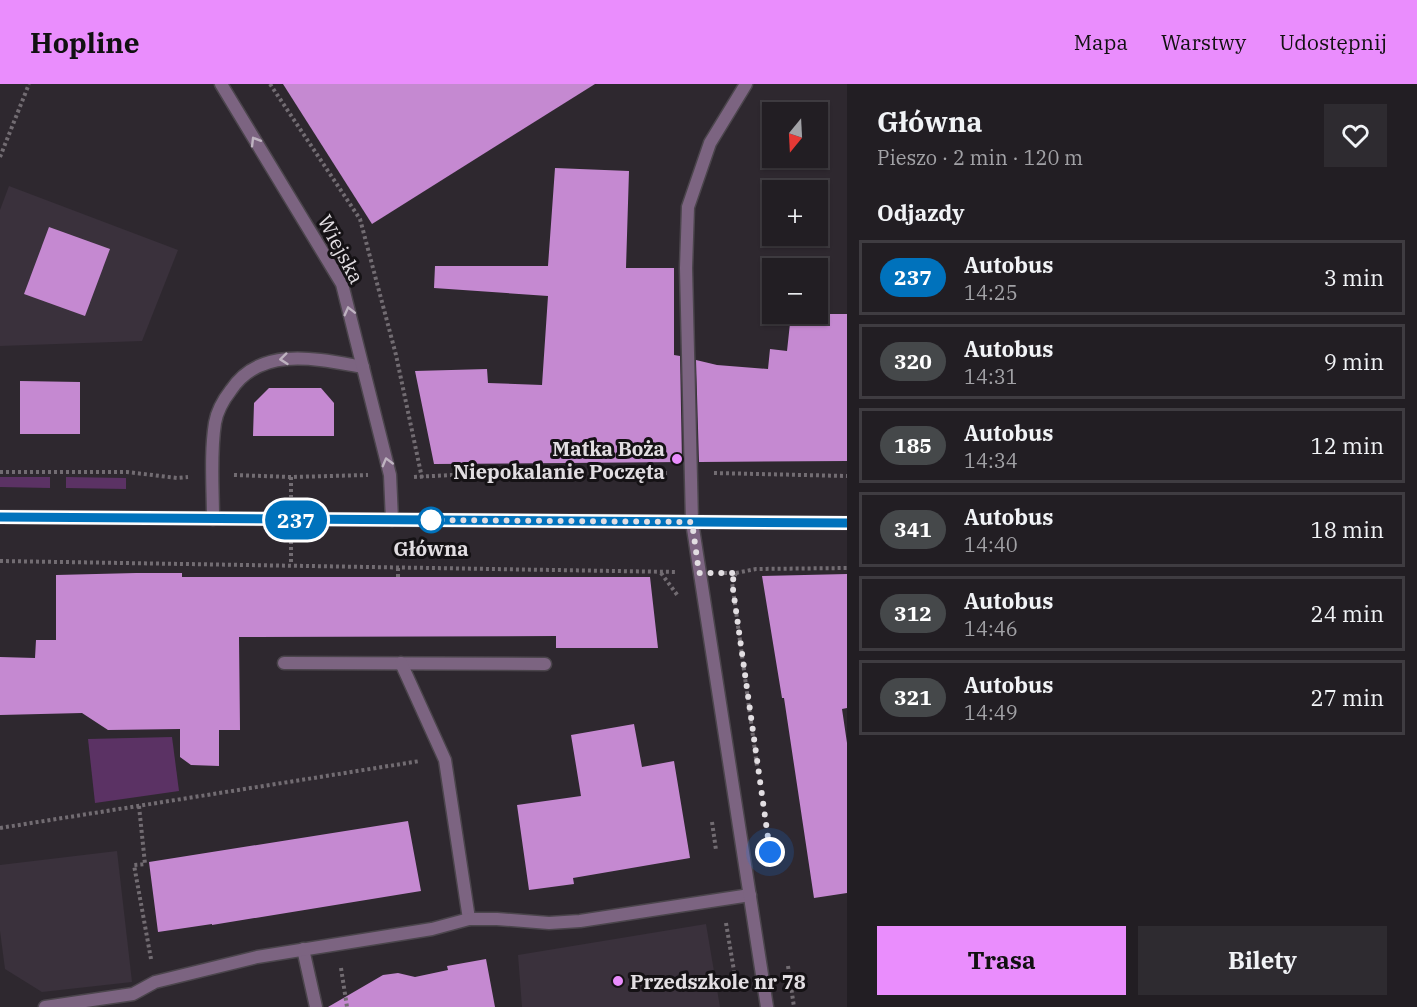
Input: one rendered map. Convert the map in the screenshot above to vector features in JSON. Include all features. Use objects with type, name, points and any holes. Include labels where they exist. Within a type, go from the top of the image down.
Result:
[{"type":"street","name":"Wiejska","points":[[221,84],[342,284],[390,475],[392,520]]},
{"type":"street","points":[[746,84],[710,143],[688,207],[686,268],[690,473],[692,522],[699,573],[767,1007]]},
{"type":"street","points":[[213,519],[215,420],[224,399],[233,386],[265,362],[287,358],[314,358],[363,368]]},
{"type":"street","points":[[0,517],[847,523]]},
{"type":"street","points":[[284,663],[545,664]]},
{"type":"street","points":[[401,663],[444,757],[469,919]]},
{"type":"street","points":[[45,1007],[133,994],[155,982],[257,957],[432,929],[469,919],[549,923],[580,921],[750,896]]},
{"type":"street","points":[[303,948],[316,1007]]},
{"type":"street","points":[[133,994],[136,1007]]},
{"type":"path","points":[[0,157],[29,84]]},
{"type":"path","points":[[0,472],[127,472],[177,478],[214,474],[291,477],[390,475],[422,478],[452,475],[690,473],[847,476]]},
{"type":"path","points":[[0,561],[699,573],[736,573],[756,569],[847,568]]},
{"type":"path","points":[[398,567],[398,577]]},
{"type":"path","points":[[736,573],[732,582],[758,773]]},
{"type":"path","points":[[0,828],[444,757]]},
{"type":"path","points":[[139,806],[145,864],[135,865],[155,982]]},
{"type":"path","points":[[788,964],[794,1007]]},
{"type":"shaded area","points":[[9,186],[178,250],[142,341],[0,346],[0,210]]},
{"type":"shaded area","points":[[0,477],[50,477],[50,488],[0,487]]},
{"type":"shaded area","points":[[66,477],[126,478],[126,489],[66,488]]},
{"type":"shaded area","points":[[172,737],[179,791],[95,803],[88,739]]},
{"type":"shaded area","points":[[117,851],[132,982],[42,992],[5,969],[0,931],[0,865]]},
{"type":"shaded area","name":"Przedszkole nr 78","points":[[706,924],[720,1007],[522,1007],[518,955]]},
{"type":"building","points":[[283,84],[595,84],[372,224]]},
{"type":"building","points":[[555,168],[629,171],[626,268],[674,268],[674,355],[680,356],[682,462],[434,464],[415,371],[487,369],[488,383],[542,385],[548,296],[434,288],[435,266],[548,266]]},
{"type":"building","points":[[49,227],[110,249],[85,316],[24,294]]},
{"type":"building","points":[[828,314],[847,314],[847,461],[699,462],[696,360],[717,365],[768,369],[770,349],[787,351],[790,324],[828,324]]},
{"type":"building","points":[[20,381],[80,382],[80,434],[20,434]]},
{"type":"building","points":[[269,388],[321,388],[334,403],[334,436],[253,436],[254,403]]},
{"type":"building","points":[[182,573],[182,577],[650,577],[658,648],[556,648],[556,636],[239,637],[240,730],[219,730],[219,766],[191,765],[180,757],[180,729],[108,730],[82,713],[0,715],[0,657],[35,658],[36,640],[56,640],[56,575]]},
{"type":"building","points":[[847,574],[847,708],[842,709],[847,743],[847,893],[814,898],[784,698],[782,698],[762,576]]},
{"type":"building","points":[[634,724],[642,767],[674,761],[690,858],[573,878],[574,884],[529,890],[517,805],[581,796],[571,735]]},
{"type":"building","points":[[408,821],[421,891],[158,932],[149,862]]},
{"type":"building","points":[[486,959],[495,1007],[328,1007],[383,975],[398,973],[415,977],[448,970],[447,966]]},
{"type":"bus line","name":"237","points":[[0,517],[847,523]]},
{"type":"place","name":"Matka Boża Niepokalanie Poczęta","points":[[677,459]]},
{"type":"place","name":"Główna","points":[[431,520]]},
{"type":"place","name":"Przedszkole nr 78","points":[[618,981]]},
{"type":"route","points":[[431,520],[692,522],[699,573],[736,573],[732,582],[770,852]]}]
